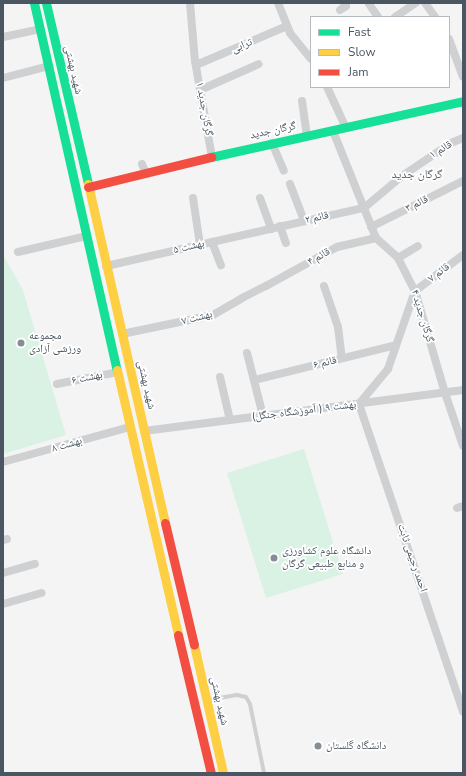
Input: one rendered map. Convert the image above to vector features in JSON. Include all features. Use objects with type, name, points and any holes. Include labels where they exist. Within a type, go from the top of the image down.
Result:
[{"type":"main road","name":"شهید بهشتی","points":[[34,3],[174,619],[211,773]]},
{"type":"main road","name":"شهید بهشتی","points":[[46,3],[223,773]]},
{"type":"main road","name":"گرگان جدید","points":[[88,187],[272,143],[346,128],[463,100]]},
{"type":"main road","points":[[59,112],[70,109]]},
{"type":"main road","points":[[174,619],[186,615]]},
{"type":"street","name":"گرگان جدید ۱","points":[[190,3],[196,63],[212,157]]},
{"type":"street","points":[[278,3],[290,32],[310,58]]},
{"type":"street","points":[[396,16],[416,3]]},
{"type":"street","points":[[426,3],[433,16]]},
{"type":"street","points":[[369,4],[377,16]]},
{"type":"street","name":"ترابی","points":[[196,63],[287,26]]},
{"type":"street","points":[[3,37],[40,29]]},
{"type":"street","points":[[450,42],[462,72]]},
{"type":"street","points":[[200,90],[259,64]]},
{"type":"street","points":[[3,78],[49,66]]},
{"type":"street","points":[[327,88],[346,128]]},
{"type":"street","points":[[302,101],[307,136]]},
{"type":"street","name":"گرگان جدید ۴","points":[[333,130],[376,238],[398,258],[415,291],[445,393],[463,446]]},
{"type":"street","name":"۱ قائم","points":[[364,208],[413,168],[451,143],[463,138]]},
{"type":"street","points":[[272,143],[284,171]]},
{"type":"street","points":[[142,164],[146,174]]},
{"type":"street","name":"۳ قائم","points":[[371,226],[463,181]]},
{"type":"street","points":[[290,184],[304,221]]},
{"type":"street","points":[[193,198],[200,244]]},
{"type":"street","points":[[260,198],[271,229]]},
{"type":"street","name":"۲ قائم","points":[[271,229],[364,208]]},
{"type":"street","points":[[280,226],[286,243]]},
{"type":"street","name":"بهشت ۵","points":[[106,266],[271,229]]},
{"type":"street","points":[[18,252],[87,236]]},
{"type":"street","name":"قائم ۴","points":[[266,286],[337,247],[376,238]]},
{"type":"street","points":[[212,242],[222,265]]},
{"type":"street","points":[[398,258],[418,246]]},
{"type":"street","name":"۷ قائم","points":[[415,291],[463,255]]},
{"type":"street","name":"بهشت ۷","points":[[122,334],[213,315],[266,286]]},
{"type":"street","points":[[324,286],[338,327],[342,358]]},
{"type":"street","points":[[359,404],[388,369],[415,291]]},
{"type":"street","name":"قائم ۶","points":[[254,380],[396,346]]},
{"type":"street","points":[[247,353],[263,416]]},
{"type":"street","name":"۶ بهشت","points":[[57,384],[118,372]]},
{"type":"street","points":[[220,377],[230,420]]},
{"type":"street","name":"بهشت ۹ ( آموزشگاه جنگل)","points":[[144,431],[463,390]]},
{"type":"street","name":"احمد رحیمی ثابت","points":[[359,404],[463,712]]},
{"type":"street","name":"۸ بهشت","points":[[3,462],[130,427]]},
{"type":"street","points":[[3,573],[35,564]]},
{"type":"street","points":[[3,604],[41,593]]},
{"type":"lane","points":[[206,700],[237,695],[246,697],[250,704],[264,773]]},
{"type":"green space","name":"مجموعه ورزشی آزادی","points":[[3,255],[23,290],[66,435],[3,454]]},
{"type":"green space","points":[[304,449],[343,574],[266,598],[227,473]]},
{"type":"traffic: fast","points":[[34,3],[117,370]]},
{"type":"traffic: fast","points":[[46,3],[88,184]]},
{"type":"traffic: fast","points":[[211,157],[463,101]]},
{"type":"traffic: slow","points":[[88,184],[165,523]]},
{"type":"traffic: slow","points":[[117,370],[178,635]]},
{"type":"traffic: slow","points":[[194,645],[223,773]]},
{"type":"traffic: jam","points":[[88,187],[211,157]]},
{"type":"traffic: jam","points":[[165,523],[194,645]]},
{"type":"traffic: jam","points":[[178,635],[211,773]]},
{"type":"place","name":"مجموعه ورزشی آزادی","points":[[21,343]]},
{"type":"place","name":"دانشگاه علوم کشاورزی و منابع طبیعی گرگان","points":[[274,558]]},
{"type":"place","name":"دانشگاه گلستان","points":[[318,746]]},
{"type":"district","name":"گرگان جدید","points":[[417,175]]}]
